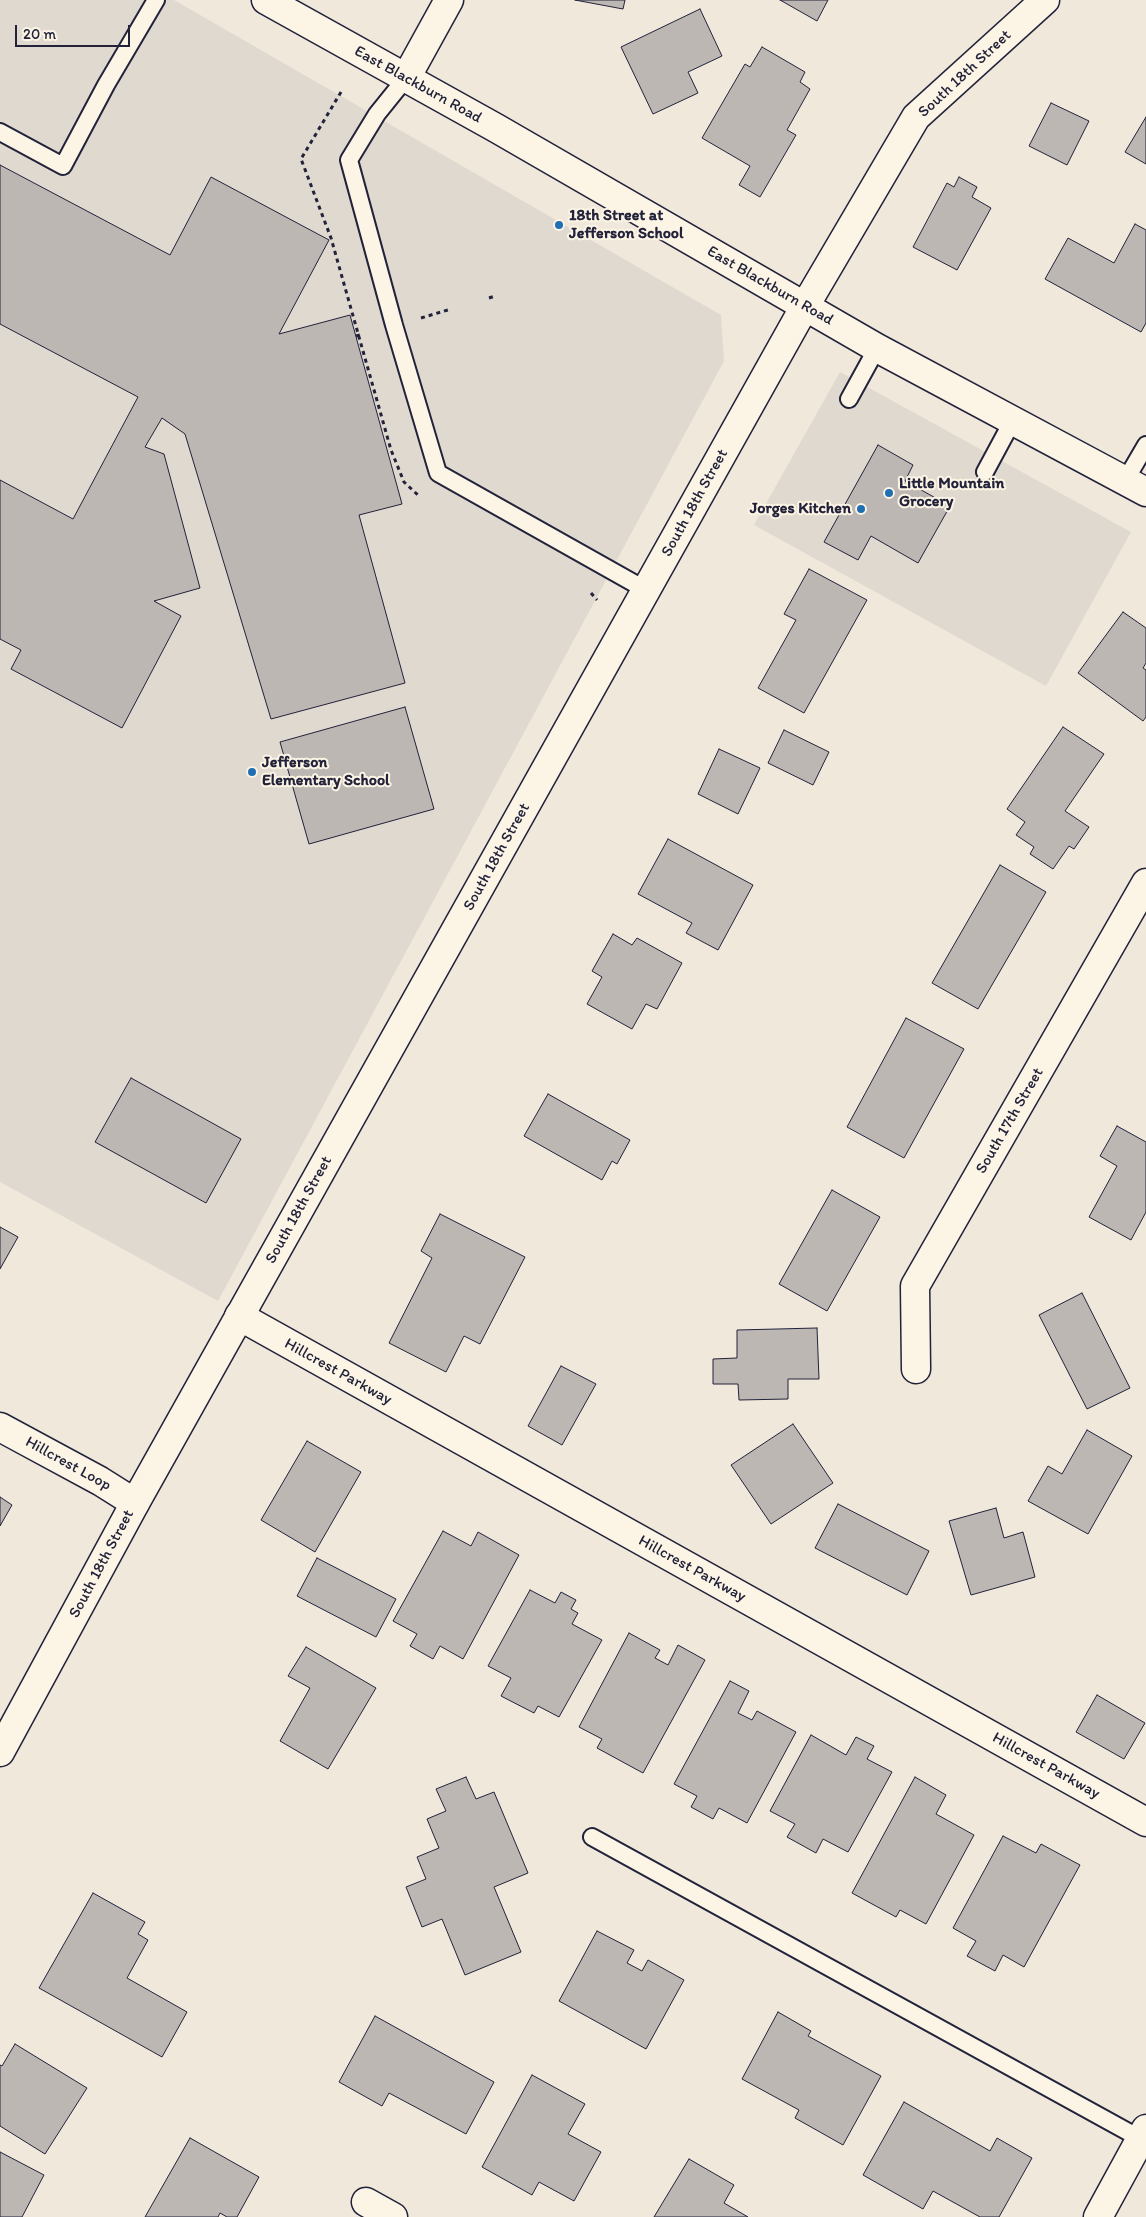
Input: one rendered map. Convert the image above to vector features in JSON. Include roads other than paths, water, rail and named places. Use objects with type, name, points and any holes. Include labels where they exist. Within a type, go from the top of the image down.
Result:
[{"type":"street","name":"East Blackburn Road","points":[[266,0],[406,78],[876,348],[1136,487]]},
{"type":"street","points":[[406,78],[449,0]]},
{"type":"street","name":"South 18th Street","points":[[0,1752],[135,1502],[805,306],[916,118],[1045,0]]},
{"type":"street","name":"South 17th Street","points":[[916,1369],[915,1286],[1146,883]]},
{"type":"street","name":"Hillcrest Parkway","points":[[239,1316],[1146,1822]]},
{"type":"street","name":"Hillcrest Loop","points":[[0,1427],[135,1502]]},
{"type":"street","points":[[1098,2217],[1143,2134]]},
{"type":"street","points":[[366,2202],[393,2217]]},
{"type":"lane","points":[[0,132],[63,166],[106,85],[156,0]]},
{"type":"lane","points":[[406,78],[377,114],[349,160],[394,325],[438,473],[646,590]]},
{"type":"lane","points":[[849,400],[876,348]]},
{"type":"lane","points":[[985,472],[1013,420]]},
{"type":"lane","points":[[1136,487],[1146,445]]},
{"type":"lane","points":[[592,1837],[1143,2134]]},
{"type":"place","name":"18th Street at Jefferson School","points":[[559,225]]},
{"type":"place","name":"Little Mountain Grocery","points":[[889,493]]},
{"type":"place","name":"Jorges Kitchen","points":[[861,509]]},
{"type":"place","name":"Jefferson Elementary School","points":[[252,772]]}]
